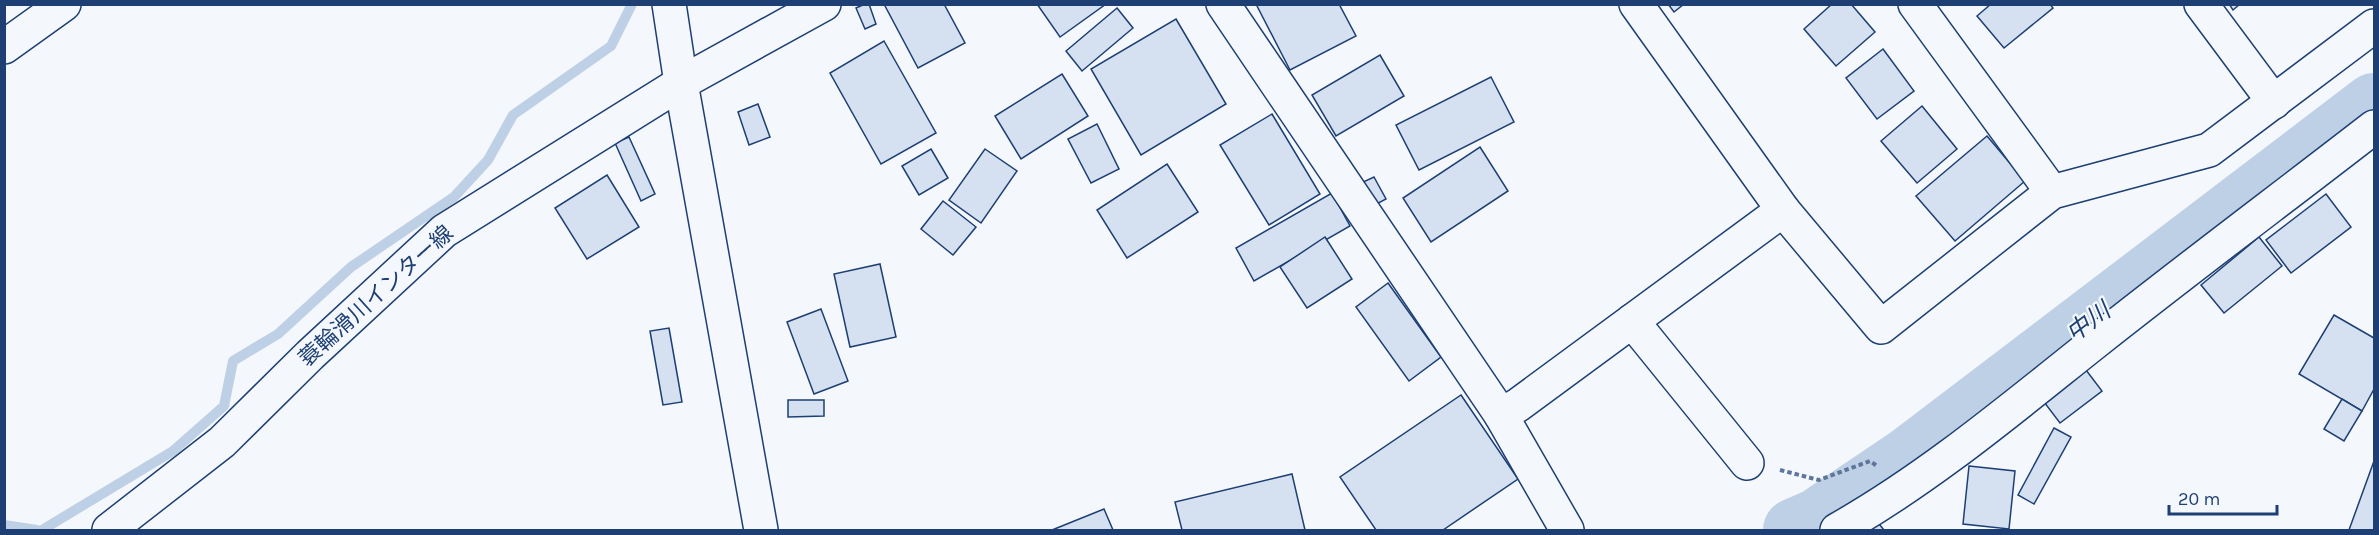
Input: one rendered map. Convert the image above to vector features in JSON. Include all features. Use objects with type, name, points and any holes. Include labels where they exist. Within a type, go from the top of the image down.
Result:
[{"type":"street","points":[[4,47],[64,4]]},
{"type":"street","points":[[669,4],[761,531]]},
{"type":"street","name":"蓑輪滑川インター線","points":[[109,531],[222,442],[310,355],[444,231],[681,83],[824,4]]},
{"type":"street","points":[[1223,4],[1501,415],[1568,531]]},
{"type":"street","points":[[1636,4],[1783,210],[1881,327],[2052,192],[2209,150],[2374,26]]},
{"type":"street","points":[[1915,4],[2052,192]]},
{"type":"street","points":[[2201,4],[2274,102]]},
{"type":"street","points":[[1837,531],[1876,508],[2003,415],[2162,289],[2374,127]]},
{"type":"street","points":[[1501,415],[1518,405],[1783,210]]},
{"type":"street","points":[[1632,321],[1747,463]]},
{"type":"path","points":[[1747,463],[1819,480],[1870,461],[1906,487]]},
{"type":"building","points":[[869,4],[876,24],[865,29],[856,8]]},
{"type":"building","points":[[884,4],[944,4],[965,43],[918,68]]},
{"type":"building","points":[[1037,4],[1106,4],[1060,37]]},
{"type":"building","points":[[1256,4],[1339,4],[1356,36],[1290,70]]},
{"type":"building","points":[[1668,4],[1684,4],[1674,12]]},
{"type":"building","points":[[1832,4],[1851,4],[1875,32],[1836,66],[1804,29]]},
{"type":"building","points":[[1991,4],[2050,4],[2053,8],[2004,48],[1977,16]]},
{"type":"building","points":[[2229,4],[2240,4],[2233,10]]},
{"type":"building","points":[[1117,8],[1133,28],[1082,71],[1066,51]]},
{"type":"building","points":[[1176,19],[1226,104],[1141,155],[1091,69]]},
{"type":"building","points":[[884,41],[936,133],[881,164],[830,73]]},
{"type":"building","points":[[1883,49],[1914,91],[1877,119],[1846,78]]},
{"type":"building","points":[[1380,55],[1404,96],[1336,136],[1312,95]]},
{"type":"building","points":[[1062,74],[1088,116],[1021,159],[995,116]]},
{"type":"building","points":[[1491,77],[1514,122],[1419,170],[1396,125]]},
{"type":"building","points":[[758,104],[770,137],[749,145],[738,112]]},
{"type":"building","points":[[1922,106],[1957,149],[1917,183],[1881,141]]},
{"type":"building","points":[[1272,114],[1320,194],[1269,225],[1220,145]]},
{"type":"building","points":[[1097,124],[1119,169],[1091,183],[1068,139]]},
{"type":"building","points":[[1987,136],[2025,181],[1955,241],[1916,196]]},
{"type":"building","points":[[629,137],[655,194],[641,201],[615,143]]},
{"type":"building","points":[[1480,147],[1508,191],[1431,242],[1403,198]]},
{"type":"building","points":[[931,149],[948,178],[919,195],[902,166]]},
{"type":"building","points":[[985,149],[1017,171],[981,223],[949,200]]},
{"type":"building","points":[[1167,164],[1198,212],[1127,258],[1097,210]]},
{"type":"building","points":[[607,175],[639,227],[587,259],[555,208]]},
{"type":"building","points":[[1374,177],[1386,199],[1373,206],[1361,183]]},
{"type":"building","points":[[1332,193],[1350,226],[1254,281],[1236,248]]},
{"type":"building","points":[[2326,194],[2351,227],[2291,273],[2266,240]]},
{"type":"building","points":[[943,201],[976,227],[953,255],[921,229]]},
{"type":"building","points":[[1325,237],[1352,279],[1307,308],[1280,267]]},
{"type":"building","points":[[2259,237],[2282,266],[2224,313],[2201,285]]},
{"type":"building","points":[[880,264],[896,337],[850,347],[834,274]]},
{"type":"building","points":[[1388,283],[1441,357],[1409,381],[1356,307]]},
{"type":"building","points":[[821,309],[848,381],[814,394],[787,322]]},
{"type":"building","points":[[2334,315],[2374,338],[2374,389],[2362,411],[2299,374]]},
{"type":"building","points":[[669,328],[682,402],[663,405],[650,331]]},
{"type":"building","points":[[2086,370],[2102,391],[2060,423],[2044,402]]},
{"type":"building","points":[[1461,395],[1518,479],[1443,530],[1376,530],[1340,477]]},
{"type":"building","points":[[2342,399],[2362,411],[2344,441],[2324,429]]},
{"type":"building","points":[[788,400],[824,400],[824,416],[788,417]]},
{"type":"building","points":[[2054,428],[2071,437],[2034,504],[2018,495]]},
{"type":"building","points":[[2374,461],[2374,530],[2349,530]]},
{"type":"building","points":[[1969,466],[2015,471],[2009,529],[1963,524]]},
{"type":"building","points":[[1292,474],[1305,530],[1182,530],[1175,502]]},
{"type":"building","points":[[1104,509],[1113,530],[1052,530]]},
{"type":"building","points":[[1879,524],[1884,530],[1869,530]]},
{"type":"waterway","points":[[42,530],[173,451],[224,406],[233,361],[278,334],[351,267],[454,197],[488,160],[513,115],[611,46],[632,4]]},
{"type":"waterway","name":"中川","points":[[1795,530],[1818,520],[1910,458],[2374,105]]},
{"type":"waterway","points":[[4,525],[37,530]]}]
